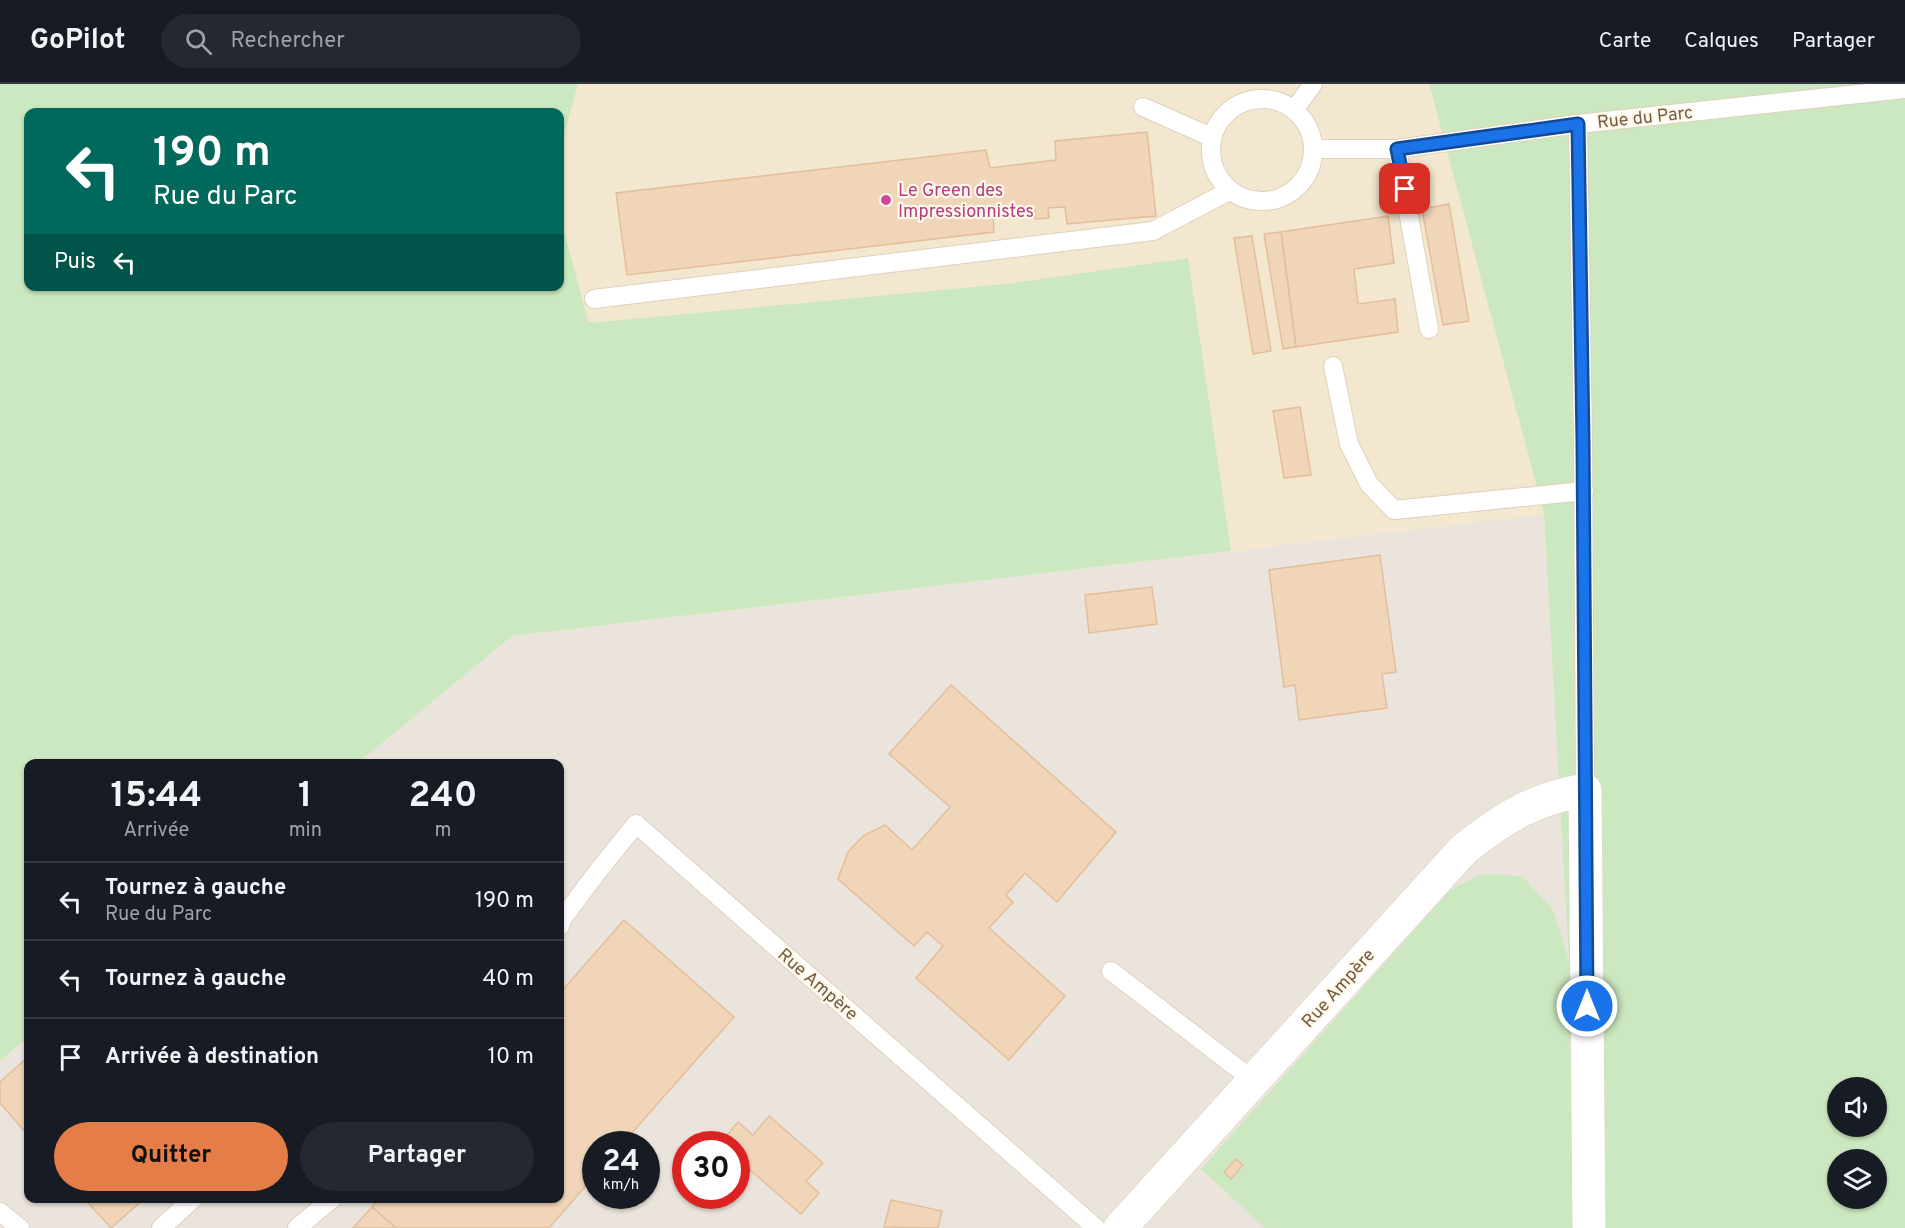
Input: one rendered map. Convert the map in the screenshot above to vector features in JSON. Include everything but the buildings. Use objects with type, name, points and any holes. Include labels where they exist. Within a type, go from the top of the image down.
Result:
[{"type":"street","name":"Rue Ampère","points":[[1120,1228],[1464,849],[1497,823],[1539,801],[1585,790]]},
{"type":"street","points":[[1585,790],[1589,1228]]},
{"type":"lane","points":[[1294,110],[1313,84]]},
{"type":"lane","name":"Rue du Parc","points":[[1314,149],[1397,149],[1578,124],[1905,89]]},
{"type":"lane","points":[[1271,99],[1294,110],[1308,128],[1314,149],[1306,177],[1285,197],[1256,202],[1229,191],[1212,166],[1211,137],[1224,115],[1246,101],[1271,99]]},
{"type":"lane","points":[[1143,107],[1211,137]]},
{"type":"lane","points":[[1578,124],[1584,491],[1585,790]]},
{"type":"lane","points":[[1397,149],[1429,329]]},
{"type":"lane","points":[[594,299],[1153,231],[1229,191]]},
{"type":"lane","points":[[1333,366],[1349,444],[1369,483],[1394,510],[1584,491]]},
{"type":"lane","name":"Rue Ampère","points":[[564,916],[636,824],[1096,1228]]},
{"type":"lane","points":[[1111,971],[1254,1081]]},
{"type":"lane","points":[[161,1228],[188,1203]]},
{"type":"lane","points":[[297,1228],[327,1203]]},
{"type":"lane","points":[[0,1212],[20,1228]]},
{"type":"shaded area","points":[[578,84],[1429,84],[1544,514],[1231,551],[1187,258],[1013,283],[589,323],[564,231],[564,135]]},
{"type":"shaded area","points":[[1544,514],[1585,1228],[0,1228],[0,1061],[24,1040],[24,1203],[564,1203],[564,759],[363,759],[512,636]]},
{"type":"green space","points":[[0,84],[578,84],[564,135],[564,108],[24,108],[24,291],[564,291],[564,231],[589,323],[1013,283],[1188,258],[1231,551],[512,636],[363,759],[24,759],[24,1040],[0,1061]]},
{"type":"green space","points":[[1429,84],[1905,84],[1905,1228],[1265,1228],[1201,1169],[1450,890],[1481,874],[1522,876],[1553,910],[1569,960],[1544,514]]},
{"type":"place","name":"Le Green des Impressionnistes","points":[[886,200]]},
{"type":"route","points":[[1405,189],[1397,149],[1578,124],[1587,1006]]}]
